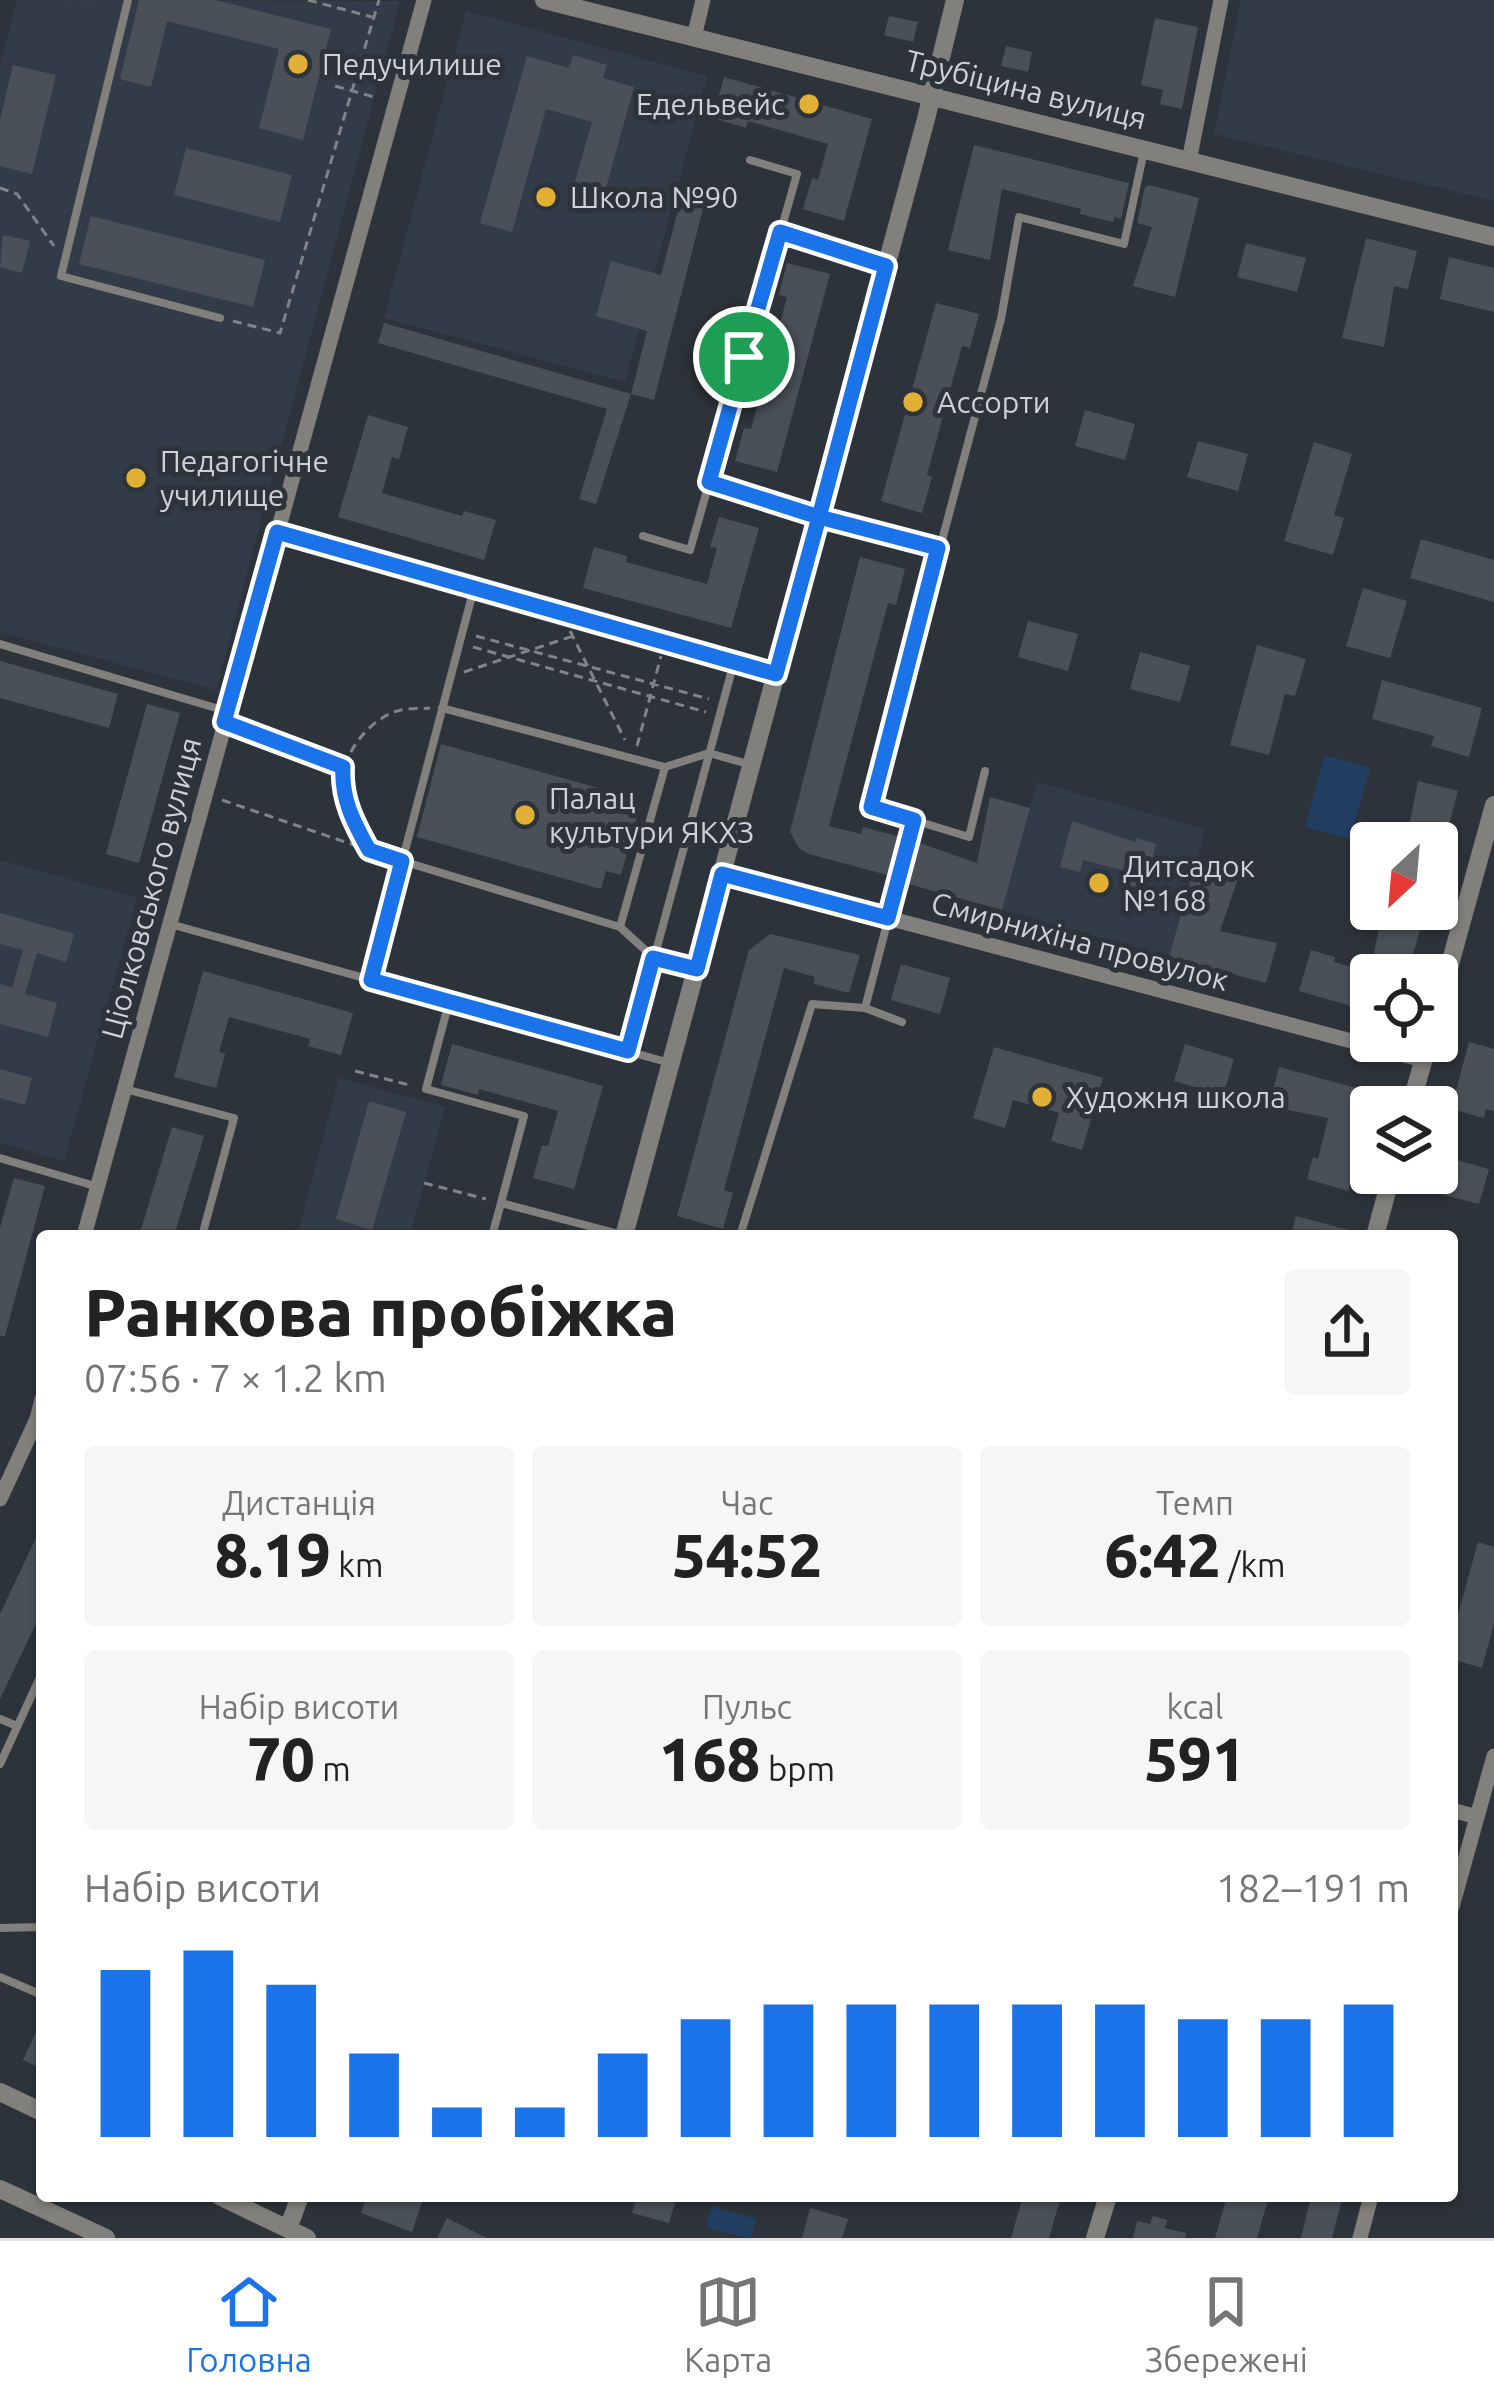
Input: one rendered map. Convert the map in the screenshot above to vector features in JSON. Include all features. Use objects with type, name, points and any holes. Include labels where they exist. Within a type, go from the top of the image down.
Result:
[{"type":"street","name":"Ціолковського вулиця","points":[[86,1230],[424,0]]},
{"type":"street","name":"Трубіцина вулиця","points":[[544,0],[1494,237]]},
{"type":"street","points":[[694,38],[703,0]]},
{"type":"street","points":[[627,1230],[955,0]]},
{"type":"street","points":[[1189,161],[1221,0]]},
{"type":"street","points":[[1453,954],[1494,805]]},
{"type":"street","name":"Смирнихіна провулок","points":[[722,874],[1350,1032]]},
{"type":"street","points":[[1377,1230],[1386,1194]]},
{"type":"street","points":[[0,1499],[36,1426]]},
{"type":"street","points":[[1458,1885],[1494,1756]]},
{"type":"street","points":[[1458,1812],[1477,1817]]},
{"type":"street","points":[[0,2092],[36,2109]]},
{"type":"street","points":[[0,2189],[106,2238]]},
{"type":"street","points":[[232,2202],[307,2238]]},
{"type":"street","points":[[288,2229],[298,2202]]},
{"type":"street","points":[[1095,2238],[1106,2202]]},
{"type":"street","points":[[1360,2238],[1369,2202]]},
{"type":"lane","points":[[128,0],[61,276],[220,318]]},
{"type":"lane","points":[[986,771],[969,837],[871,807],[1001,319],[1018,217],[1124,244],[1144,149]]},
{"type":"lane","points":[[643,536],[690,550],[796,174],[751,160]]},
{"type":"lane","points":[[780,232],[886,266]]},
{"type":"lane","points":[[709,482],[938,548]]},
{"type":"lane","points":[[277,532],[776,674]]},
{"type":"lane","points":[[371,980],[474,588]]},
{"type":"lane","points":[[0,644],[226,717]]},
{"type":"lane","points":[[628,1051],[734,662]]},
{"type":"lane","points":[[442,708],[665,767],[709,753],[752,765]]},
{"type":"lane","points":[[620,926],[665,767]]},
{"type":"lane","points":[[865,1008],[914,820]]},
{"type":"lane","points":[[402,861],[620,926],[653,958],[697,969]]},
{"type":"lane","points":[[169,924],[671,1063]]},
{"type":"lane","points":[[449,1002],[426,1089],[524,1116],[494,1230]]},
{"type":"lane","points":[[742,1230],[812,1004],[865,1008],[902,1022]]},
{"type":"lane","points":[[124,1088],[234,1118],[204,1230]]},
{"type":"lane","points":[[0,1159],[97,1187]]},
{"type":"lane","points":[[501,1203],[602,1230]]},
{"type":"lane","points":[[0,1763],[36,1686]]},
{"type":"lane","points":[[0,1719],[17,1726]]},
{"type":"lane","points":[[0,1928],[36,1927]]},
{"type":"lane","points":[[0,1976],[36,1991]]},
{"type":"path","points":[[308,0],[374,18]]},
{"type":"path","points":[[220,318],[280,333],[380,0]]},
{"type":"path","points":[[335,86],[374,98]]},
{"type":"path","points":[[0,188],[17,194],[52,238],[61,276]]},
{"type":"path","points":[[562,613],[634,759]]},
{"type":"path","points":[[462,632],[723,703]]},
{"type":"path","points":[[451,676],[573,636]]},
{"type":"path","points":[[634,759],[664,642]]},
{"type":"path","points":[[459,643],[719,716]]},
{"type":"path","points":[[369,850],[348,809],[343,767],[376,721],[400,710],[442,708]]},
{"type":"path","points":[[226,717],[343,767]]},
{"type":"path","points":[[205,794],[402,861]]},
{"type":"path","points":[[356,1071],[426,1089]]},
{"type":"path","points":[[424,1183],[501,1203]]},
{"type":"shaded area","name":"Педагогічне училище","points":[[17,0],[400,1],[216,690],[0,632],[0,65]]},
{"type":"shaded area","points":[[1241,0],[1494,0],[1494,201],[1214,134]]},
{"type":"shaded area","name":"Школа №90","points":[[466,11],[707,76],[625,382],[384,318]]},
{"type":"shaded area","points":[[1325,755],[1370,768],[1355,822],[1350,822],[1350,839],[1305,827]]},
{"type":"shaded area","name":"Дитсадок №168","points":[[1037,782],[1205,829],[1169,957],[1002,910]]},
{"type":"shaded area","points":[[0,860],[137,898],[64,1161],[0,1143]]},
{"type":"shaded area","points":[[339,1078],[445,1107],[412,1230],[299,1230]]},
{"type":"shaded area","points":[[712,2206],[756,2219],[751,2238],[706,2228]]},
{"type":"building","name":"Педучилише","points":[[139,0],[215,0],[331,29],[303,140],[259,128],[279,49],[167,21],[151,87],[120,79]]},
{"type":"building","points":[[889,16],[918,22],[913,42],[884,35]]},
{"type":"building","points":[[1155,18],[1198,27],[1182,109],[1160,104],[1163,90],[1141,85]]},
{"type":"building","points":[[1006,46],[1032,52],[1028,72],[1001,66]]},
{"type":"building","points":[[573,55],[607,65],[603,78],[634,87],[599,213],[568,205],[592,122],[546,109],[512,232],[480,223],[527,56],[569,68]]},
{"type":"building","points":[[13,65],[56,75],[32,174],[0,166],[0,120]]},
{"type":"building","points":[[724,77],[872,119],[844,221],[803,209],[828,144],[748,121],[746,128],[713,118]]},
{"type":"building","points":[[974,145],[1129,183],[1121,219],[1115,217],[1113,222],[1080,214],[1081,209],[1002,189],[990,260],[948,250]]},
{"type":"building","points":[[186,148],[292,175],[280,222],[174,195]]},
{"type":"building","points":[[1149,185],[1199,198],[1175,297],[1133,286],[1152,227],[1137,223]]},
{"type":"building","points":[[683,191],[706,197],[654,400],[631,394],[647,331],[596,316],[611,261],[661,275]]},
{"type":"building","points":[[91,216],[265,260],[253,307],[79,264]]},
{"type":"building","points":[[3,235],[30,241],[22,273],[0,267]]},
{"type":"building","points":[[1366,238],[1417,251],[1408,289],[1394,286],[1384,347],[1342,338]]},
{"type":"building","points":[[1246,243],[1306,258],[1297,292],[1237,277]]},
{"type":"building","points":[[1449,257],[1494,268],[1494,312],[1440,299]]},
{"type":"building","points":[[787,263],[830,274],[777,472],[735,461],[744,428],[751,429],[787,297],[779,295]]},
{"type":"building","points":[[936,303],[979,314],[970,348],[962,346],[927,475],[932,477],[922,513],[881,501]]},
{"type":"building","points":[[384,323],[631,394],[596,504],[579,499],[607,409],[378,343]]},
{"type":"building","points":[[1085,410],[1135,424],[1125,460],[1075,446]]},
{"type":"building","points":[[368,415],[408,427],[399,459],[392,457],[382,493],[462,516],[464,511],[496,520],[484,560],[338,517]]},
{"type":"building","points":[[1198,441],[1248,454],[1238,491],[1187,477]]},
{"type":"building","points":[[1314,442],[1352,454],[1334,515],[1344,518],[1333,555],[1284,541]]},
{"type":"building","points":[[719,517],[759,528],[731,628],[583,588],[594,547],[627,556],[626,562],[707,584]]},
{"type":"building","points":[[1421,539],[1494,560],[1494,602],[1410,578]]},
{"type":"building","points":[[860,557],[905,569],[896,605],[888,603],[829,826],[861,834],[863,827],[901,837],[891,876],[809,854],[799,848],[790,832]]},
{"type":"building","points":[[1363,588],[1407,601],[1390,658],[1346,646]]},
{"type":"building","points":[[1028,621],[1078,634],[1068,671],[1018,657]]},
{"type":"building","points":[[1257,645],[1306,659],[1295,696],[1285,694],[1269,755],[1230,745]]},
{"type":"building","points":[[1140,652],[1190,666],[1180,702],[1130,689]]},
{"type":"building","points":[[0,661],[118,694],[109,728],[0,698]]},
{"type":"building","points":[[1382,680],[1482,708],[1469,757],[1431,746],[1434,736],[1372,719]]},
{"type":"building","points":[[147,704],[180,713],[139,863],[106,854]]},
{"type":"building","name":"Палац культури ЯКХЗ","points":[[441,744],[627,796],[622,813],[637,817],[621,875],[606,871],[601,889],[417,837]]},
{"type":"building","points":[[1418,781],[1458,791],[1450,822],[1410,822]]},
{"type":"building","points":[[990,797],[1030,808],[1002,910],[908,884],[917,842],[977,863]]},
{"type":"building","points":[[1072,821],[1135,842],[1136,838],[1156,844],[1144,890],[1123,884],[1126,871],[1083,860],[1080,872],[1060,867]]},
{"type":"building","points":[[1197,857],[1241,870],[1220,931],[1277,943],[1266,983],[1169,957]]},
{"type":"building","points":[[0,913],[74,934],[66,962],[37,953],[25,994],[57,1003],[48,1037],[0,1024],[0,984],[12,988],[23,950],[0,944]]},
{"type":"building","points":[[1379,930],[1420,930],[1413,954],[1374,954]]},
{"type":"building","points":[[770,934],[860,955],[849,993],[814,984],[815,977],[784,968],[724,1190],[733,1193],[723,1229],[677,1216],[749,950]]},
{"type":"building","points":[[1311,950],[1335,957],[1334,962],[1350,966],[1350,1006],[1299,991]]},
{"type":"building","points":[[901,964],[950,978],[940,1014],[891,1000]]},
{"type":"building","points":[[203,971],[353,1013],[341,1055],[308,1046],[310,1039],[229,1017],[216,1088],[174,1077]]},
{"type":"building","points":[[1469,1042],[1494,1049],[1494,1111],[1486,1109],[1484,1118],[1458,1111],[1457,1086]]},
{"type":"building","points":[[452,1044],[603,1086],[574,1189],[533,1178],[558,1111],[479,1089],[478,1095],[441,1085]]},
{"type":"building","points":[[1185,1044],[1234,1059],[1223,1095],[1174,1081]]},
{"type":"building","points":[[994,1047],[1103,1078],[1082,1150],[1051,1141],[1059,1113],[1013,1100],[1005,1128],[973,1118]]},
{"type":"building","points":[[1279,1067],[1350,1086],[1348,1191],[1307,1179],[1313,1157],[1318,1159],[1328,1118],[1269,1106]]},
{"type":"building","points":[[0,1069],[32,1078],[25,1105],[0,1098]]},
{"type":"building","points":[[369,1101],[406,1112],[372,1230],[336,1219]]},
{"type":"building","points":[[172,1127],[204,1136],[176,1230],[141,1230]]},
{"type":"building","points":[[1458,1160],[1489,1169],[1479,1204],[1440,1194],[1458,1194]]},
{"type":"building","points":[[14,1178],[45,1186],[5,1336],[0,1336],[0,1228]]},
{"type":"building","points":[[1296,1216],[1349,1230],[1292,1230]]},
{"type":"building","points":[[36,1538],[36,1624],[0,1699],[0,1614]]},
{"type":"building","points":[[1478,1542],[1494,1547],[1494,1624],[1482,1668],[1458,1661],[1458,1614]]},
{"type":"building","points":[[36,2032],[36,2066],[23,2060]]},
{"type":"building","points":[[365,2202],[422,2202],[412,2232],[361,2213]]},
{"type":"building","points":[[635,2202],[675,2202],[669,2223],[632,2213]]},
{"type":"building","points":[[1021,2202],[1059,2202],[1049,2238],[1011,2238]]},
{"type":"building","points":[[1225,2202],[1267,2202],[1257,2238],[1215,2238]]},
{"type":"building","points":[[1310,2202],[1341,2202],[1332,2238],[1301,2238]]},
{"type":"building","points":[[810,2208],[848,2219],[842,2238],[802,2238]]},
{"type":"building","points":[[1153,2216],[1167,2220],[1165,2228],[1186,2233],[1185,2238],[1133,2238],[1137,2221],[1150,2224]]},
{"type":"building","points":[[447,2218],[487,2238],[437,2238]]},
{"type":"place","name":"Педучилише","points":[[298,64]]},
{"type":"place","name":"Едельвейс","points":[[809,104]]},
{"type":"place","name":"Школа №90","points":[[546,197]]},
{"type":"place","name":"Ассорти","points":[[913,402]]},
{"type":"place","name":"Педагогічне училище","points":[[136,478]]},
{"type":"place","name":"Палац культури ЯКХЗ","points":[[525,815]]},
{"type":"place","name":"Дитсадок №168","points":[[1099,883]]},
{"type":"place","name":"Художня школа","points":[[1042,1097]]},
{"type":"route","points":[[744,357],[709,482],[819,517],[776,674],[277,532],[224,722],[343,767],[348,809],[369,850],[402,861],[371,980],[628,1051],[653,958],[697,969],[722,874],[888,918],[914,820],[871,807],[938,548],[819,517],[886,266],[780,232],[744,357]]}]
